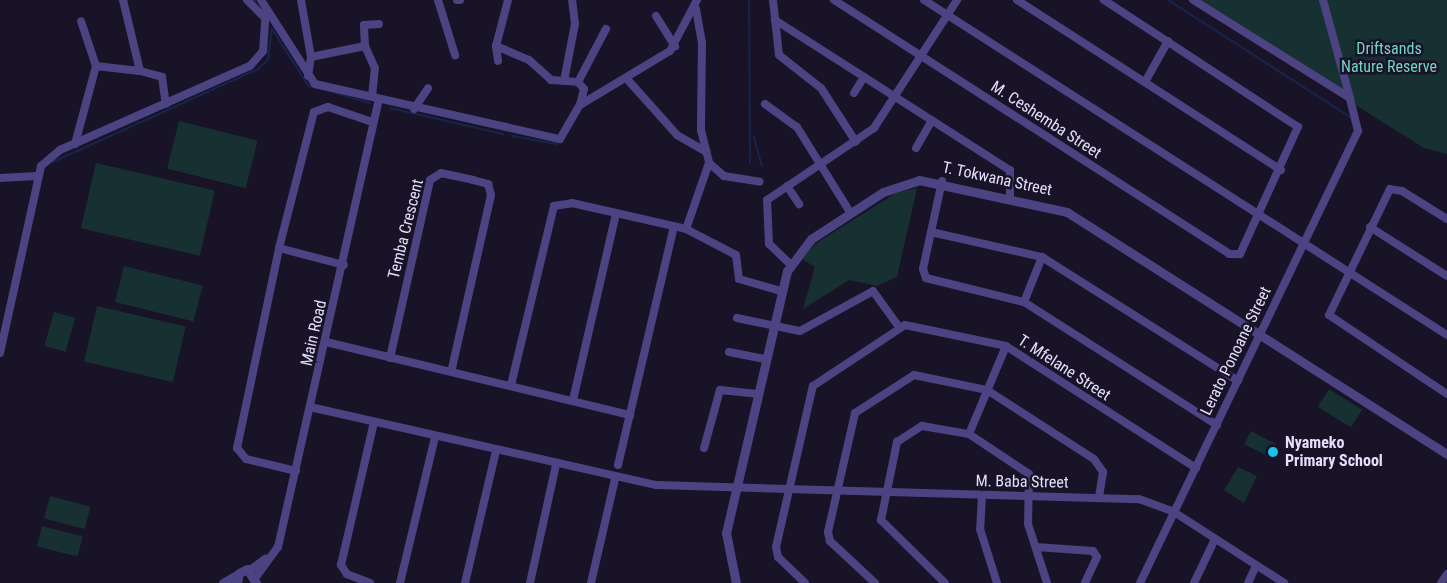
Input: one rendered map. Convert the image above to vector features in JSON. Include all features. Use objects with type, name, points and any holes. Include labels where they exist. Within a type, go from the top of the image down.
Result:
[{"type":"street","points":[[123,0],[140,70]]},
{"type":"street","points":[[248,0],[265,13]]},
{"type":"street","points":[[261,0],[265,13],[315,84],[414,109],[560,139],[580,105],[584,89],[578,82],[546,77],[522,56],[496,46]]},
{"type":"street","points":[[301,0],[311,57],[308,76]]},
{"type":"street","points":[[438,0],[455,55]]},
{"type":"street","points":[[498,61],[496,46],[508,0]]},
{"type":"street","points":[[564,81],[575,24],[572,0]]},
{"type":"street","points":[[773,0],[778,55],[821,88],[856,142]]},
{"type":"street","name":"M. Ceshemba Street","points":[[834,0],[846,3],[921,57],[1230,254],[1244,249],[1260,216]]},
{"type":"street","points":[[924,0],[1447,335]]},
{"type":"street","points":[[791,264],[769,244],[763,206],[787,186],[874,128],[957,0]]},
{"type":"street","points":[[1017,0],[1281,170]]},
{"type":"street","points":[[1104,0],[1296,124],[1299,134],[1260,216]]},
{"type":"street","points":[[1193,0],[1350,98]]},
{"type":"street","points":[[1323,0],[1350,98]]},
{"type":"street","points":[[580,105],[627,79],[675,46],[696,4]]},
{"type":"street","points":[[696,4],[706,152],[709,163],[724,176],[760,182]]},
{"type":"street","points":[[0,353],[36,204],[37,176],[48,158],[256,61],[264,46],[265,13]]},
{"type":"street","points":[[656,16],[675,46]]},
{"type":"street","points":[[775,20],[1010,170],[1010,196]]},
{"type":"street","points":[[75,144],[96,66],[81,21]]},
{"type":"street","points":[[311,57],[365,46],[364,25],[379,24]]},
{"type":"street","points":[[578,82],[606,29]]},
{"type":"street","points":[[1145,82],[1168,42]]},
{"type":"street","name":"Main Road","points":[[255,579],[276,551],[368,168],[375,98],[375,68],[365,46]]},
{"type":"street","points":[[96,66],[140,70],[162,77],[166,104]]},
{"type":"street","points":[[854,93],[864,77]]},
{"type":"street","points":[[627,79],[677,135],[706,152]]},
{"type":"street","points":[[414,109],[428,88]]},
{"type":"street","name":"Lerato Ponoane Street","points":[[1140,583],[1358,131],[1350,98]]},
{"type":"street","points":[[765,104],[792,122],[850,212]]},
{"type":"street","points":[[296,471],[246,459],[237,448],[279,248],[314,112],[328,107],[372,122]]},
{"type":"street","points":[[916,148],[932,120]]},
{"type":"street","points":[[686,229],[709,163]]},
{"type":"street","name":"Temba Crescent","points":[[390,358],[430,180],[441,173],[473,180],[488,184],[491,195],[451,372]]},
{"type":"street","points":[[0,178],[37,176]]},
{"type":"street","points":[[942,181],[931,232],[926,278],[1024,302],[1217,425]]},
{"type":"street","name":"T. Tokwana Street","points":[[736,583],[725,542],[781,291],[791,264],[811,239],[850,212],[897,186],[942,181],[1010,196],[1067,212],[1447,454]]},
{"type":"street","points":[[787,186],[799,204]]},
{"type":"street","points":[[1447,219],[1394,188],[1383,196],[1347,271],[1330,317],[1447,394]]},
{"type":"street","points":[[511,385],[551,211],[564,202],[686,229],[736,255],[739,279],[781,291]]},
{"type":"street","points":[[573,400],[616,214]]},
{"type":"street","points":[[618,465],[674,226]]},
{"type":"street","points":[[1370,227],[1447,276]]},
{"type":"street","points":[[931,232],[1042,257],[1238,381]]},
{"type":"street","points":[[279,248],[344,265]]},
{"type":"street","points":[[1024,302],[1042,257]]},
{"type":"street","points":[[737,318],[804,330],[873,291],[899,327],[815,382],[776,553],[805,583]]},
{"type":"street","name":"T. Mfelane Street","points":[[899,327],[1006,346],[1196,468]]},
{"type":"street","points":[[326,342],[630,415]]},
{"type":"street","points":[[969,434],[1006,346]]},
{"type":"street","points":[[729,352],[765,359]]},
{"type":"street","points":[[875,583],[828,536],[854,417],[861,407],[914,375],[987,390],[1099,463],[1099,497]]},
{"type":"street","points":[[704,448],[720,390],[757,394]]},
{"type":"street","name":"M. Baba Street","points":[[310,407],[615,479],[736,487],[1139,499],[1174,512],[1284,583]]},
{"type":"street","points":[[370,583],[347,574],[341,565],[374,422]]},
{"type":"street","points":[[945,583],[882,524],[884,492],[900,438],[927,425],[969,434],[1029,474],[1032,495],[1028,524],[1047,583]]},
{"type":"street","points":[[400,583],[435,437]]},
{"type":"street","points":[[465,583],[495,451]]},
{"type":"street","points":[[530,583],[556,465]]},
{"type":"street","points":[[591,583],[615,479]]},
{"type":"street","points":[[982,495],[980,529],[997,583]]},
{"type":"street","points":[[1194,583],[1215,539]]},
{"type":"street","points":[[1036,547],[1093,551],[1096,557],[1085,583]]},
{"type":"street","points":[[1248,583],[1256,566]]},
{"type":"street","points":[[223,583],[237,579],[255,579]]},
{"type":"green space","name":"Driftsands Nature Reserve","points":[[1188,0],[1447,0],[1447,154],[1424,148]]},
{"type":"green space","points":[[179,121],[258,141],[246,188],[167,169]]},
{"type":"green space","points":[[96,163],[215,190],[200,256],[81,228]]},
{"type":"green space","points":[[917,188],[897,277],[877,286],[849,280],[803,309],[815,267],[802,259],[815,244],[896,193]]},
{"type":"green space","points":[[124,266],[203,286],[194,321],[115,302]]},
{"type":"green space","points":[[97,306],[186,326],[173,382],[84,362]]},
{"type":"green space","points":[[54,312],[75,318],[66,352],[44,346]]},
{"type":"green space","points":[[1329,389],[1362,410],[1351,427],[1318,407]]},
{"type":"green space","points":[[1251,431],[1277,444],[1270,458],[1244,444]]},
{"type":"green space","points":[[1238,467],[1257,476],[1244,503],[1224,490]]},
{"type":"green space","points":[[50,496],[91,507],[85,529],[44,518]]},
{"type":"green space","points":[[42,526],[83,536],[78,557],[37,546]]},
{"type":"waterway","points":[[749,0],[750,163]]},
{"type":"waterway","points":[[1168,0],[1352,118]]},
{"type":"waterway","points":[[272,29],[308,85],[370,103]]},
{"type":"waterway","points":[[53,162],[258,69],[268,60],[272,29]]},
{"type":"waterway","points":[[390,108],[503,134]]},
{"type":"waterway","points":[[512,136],[557,144]]},
{"type":"waterway","points":[[754,137],[762,166]]},
{"type":"place","name":"Nyameko Primary School","points":[[1273,452]]}]
